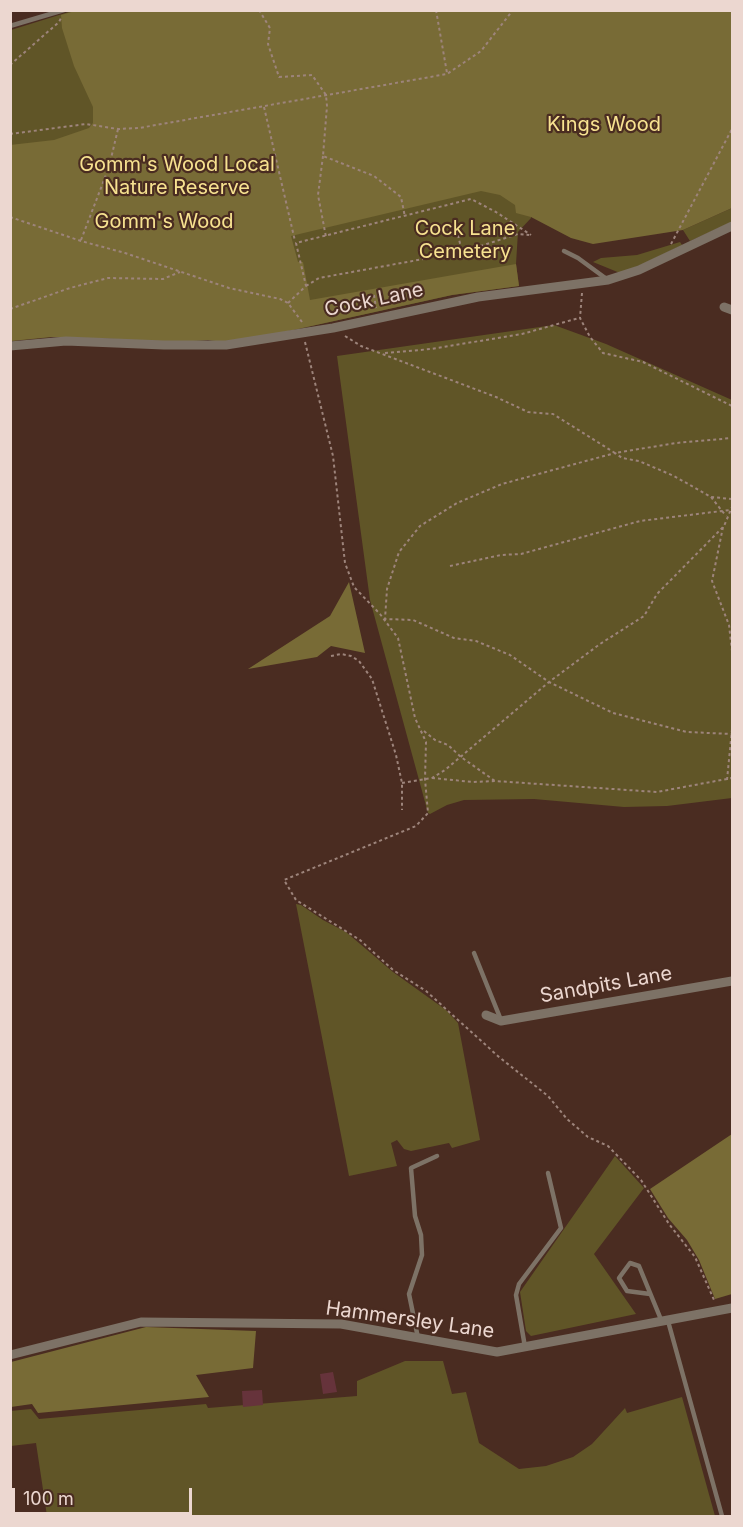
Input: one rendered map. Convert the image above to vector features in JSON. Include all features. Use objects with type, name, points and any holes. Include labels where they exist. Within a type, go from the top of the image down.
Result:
[{"type":"street","name":"Cock Lane","points":[[10,346],[66,341],[226,345],[333,328],[478,297],[581,285],[608,279],[663,260],[732,226]]},
{"type":"street","name":"Sandpits Lane","points":[[501,1021],[732,981]]},
{"type":"street","points":[[486,1015],[501,1021]]},
{"type":"street","name":"Hammersley Lane","points":[[10,1355],[141,1322],[341,1324],[497,1352],[732,1308]]},
{"type":"lane","points":[[10,27],[64,10]]},
{"type":"lane","points":[[564,251],[608,279]]},
{"type":"lane","points":[[474,953],[501,1021]]},
{"type":"lane","points":[[418,1338],[409,1294],[422,1255],[421,1235],[415,1216],[411,1168],[437,1156]]},
{"type":"lane","points":[[525,1347],[516,1295],[519,1284],[561,1228],[548,1173]]},
{"type":"lane","points":[[650,1294],[627,1291],[619,1278],[630,1263],[639,1266],[650,1294],[665,1321],[722,1516]]},
{"type":"path","points":[[259,10],[270,28],[268,44],[279,77],[312,75],[326,95],[327,106],[318,195],[326,237]]},
{"type":"path","points":[[436,10],[447,74]]},
{"type":"path","points":[[10,134],[86,124],[118,129],[139,128],[447,74],[481,51],[513,10]]},
{"type":"path","points":[[10,65],[59,22]]},
{"type":"path","points":[[264,107],[306,286]]},
{"type":"path","points":[[81,241],[109,167],[118,129]]},
{"type":"path","points":[[663,260],[732,129]]},
{"type":"path","points":[[323,156],[374,176],[401,196],[405,217]]},
{"type":"path","points":[[288,303],[306,286],[320,278],[462,252],[518,234],[531,236],[496,212],[471,199],[296,243]]},
{"type":"path","points":[[10,217],[229,288],[280,299],[288,303],[302,320]]},
{"type":"path","points":[[458,235],[462,252]]},
{"type":"path","points":[[10,309],[70,288],[108,278],[163,279],[180,272]]},
{"type":"path","points":[[581,285],[583,289],[580,318],[590,337],[603,353],[643,362],[732,406]]},
{"type":"path","points":[[374,295],[378,317]]},
{"type":"path","points":[[382,354],[431,349],[522,334],[580,318]]},
{"type":"path","points":[[333,328],[361,346],[496,397],[528,412],[553,414],[622,458],[639,461],[674,476],[711,497],[727,517]]},
{"type":"path","points":[[304,339],[333,456],[345,563],[354,587],[384,619],[398,638],[415,718],[426,742],[425,779],[428,813],[416,826],[284,880],[296,900],[360,940],[393,970],[426,991],[499,1057],[548,1096],[567,1119],[588,1137],[608,1146],[641,1180],[669,1224],[696,1257],[712,1297]]},
{"type":"path","points":[[384,619],[387,589],[399,552],[420,526],[457,503],[502,484],[615,453],[676,443],[732,438]]},
{"type":"path","points":[[711,497],[732,499]]},
{"type":"path","points":[[450,566],[501,555],[521,554],[640,521],[732,509]]},
{"type":"path","points":[[732,509],[724,526],[712,581],[729,625],[732,651]]},
{"type":"path","points":[[432,778],[461,757],[549,682],[600,644],[644,616],[657,594],[724,526]]},
{"type":"path","points":[[384,619],[413,620],[454,638],[476,641],[510,655],[549,682],[614,714],[687,732],[732,732],[727,780]]},
{"type":"path","points":[[331,656],[341,654],[359,661],[372,679],[396,755],[402,783],[402,810]]},
{"type":"path","points":[[421,730],[435,740],[448,745],[495,781]]},
{"type":"path","points":[[402,783],[432,778],[657,792],[732,778]]},
{"type":"green space","name":"Gomm's Wood Local Nature Reserve","points":[[75,10],[537,11],[531,218],[518,232],[516,264],[519,286],[452,295],[266,336],[223,342],[208,340],[164,343],[51,337],[11,341],[11,30]]},
{"type":"green space","name":"Gomm's Wood Local Nature Reserve","points":[[75,11],[732,11],[732,208],[683,230],[593,244],[571,238],[531,217],[516,213],[515,205],[500,195],[481,191],[291,236],[298,262],[303,262],[310,300],[516,264],[519,286],[452,295],[266,336],[223,342],[208,340],[164,343],[51,337],[11,341],[10,145],[54,140],[89,128],[93,123],[93,107],[74,66],[62,28],[61,15]]},
{"type":"green space","points":[[732,208],[732,222],[690,241],[683,230]]},
{"type":"green space","points":[[680,242],[682,245],[620,273],[593,262],[601,258],[637,255]]},
{"type":"green space","points":[[554,325],[606,344],[732,400],[732,798],[667,806],[624,807],[534,799],[464,800],[428,813],[370,600],[337,356]]},
{"type":"green space","points":[[349,582],[365,653],[331,646],[317,657],[248,669],[330,616]]},
{"type":"green space","points":[[296,904],[346,932],[393,972],[446,1010],[458,1023],[480,1140],[452,1148],[449,1143],[411,1151],[404,1149],[397,1140],[391,1143],[397,1166],[349,1176]]},
{"type":"green space","points":[[732,1134],[732,1294],[715,1299],[699,1260],[650,1189]]},
{"type":"green space","points":[[615,1156],[644,1188],[594,1254],[636,1314],[531,1336],[526,1331],[520,1292]]},
{"type":"green space","points":[[146,1327],[256,1331],[253,1368],[196,1375],[209,1397],[38,1413],[32,1404],[11,1407],[11,1362]]},
{"type":"green space","points":[[405,1361],[443,1361],[452,1394],[466,1392],[479,1443],[519,1469],[546,1466],[573,1457],[592,1444],[625,1408],[627,1413],[682,1397],[715,1516],[47,1516],[36,1443],[11,1446],[10,1411],[31,1409],[39,1419],[206,1404],[208,1408],[357,1396],[357,1381]]},
{"type":"building","points":[[333,1372],[337,1392],[323,1394],[320,1374]]},
{"type":"building","points":[[262,1390],[263,1405],[243,1407],[242,1391]]},
{"type":"park label","name":"Kings Wood","points":[[604,125]]},
{"type":"park label","name":"Gomm's Wood","points":[[164,222]]},
{"type":"park label","name":"Cock Lane Cemetery","points":[[465,240]]}]
